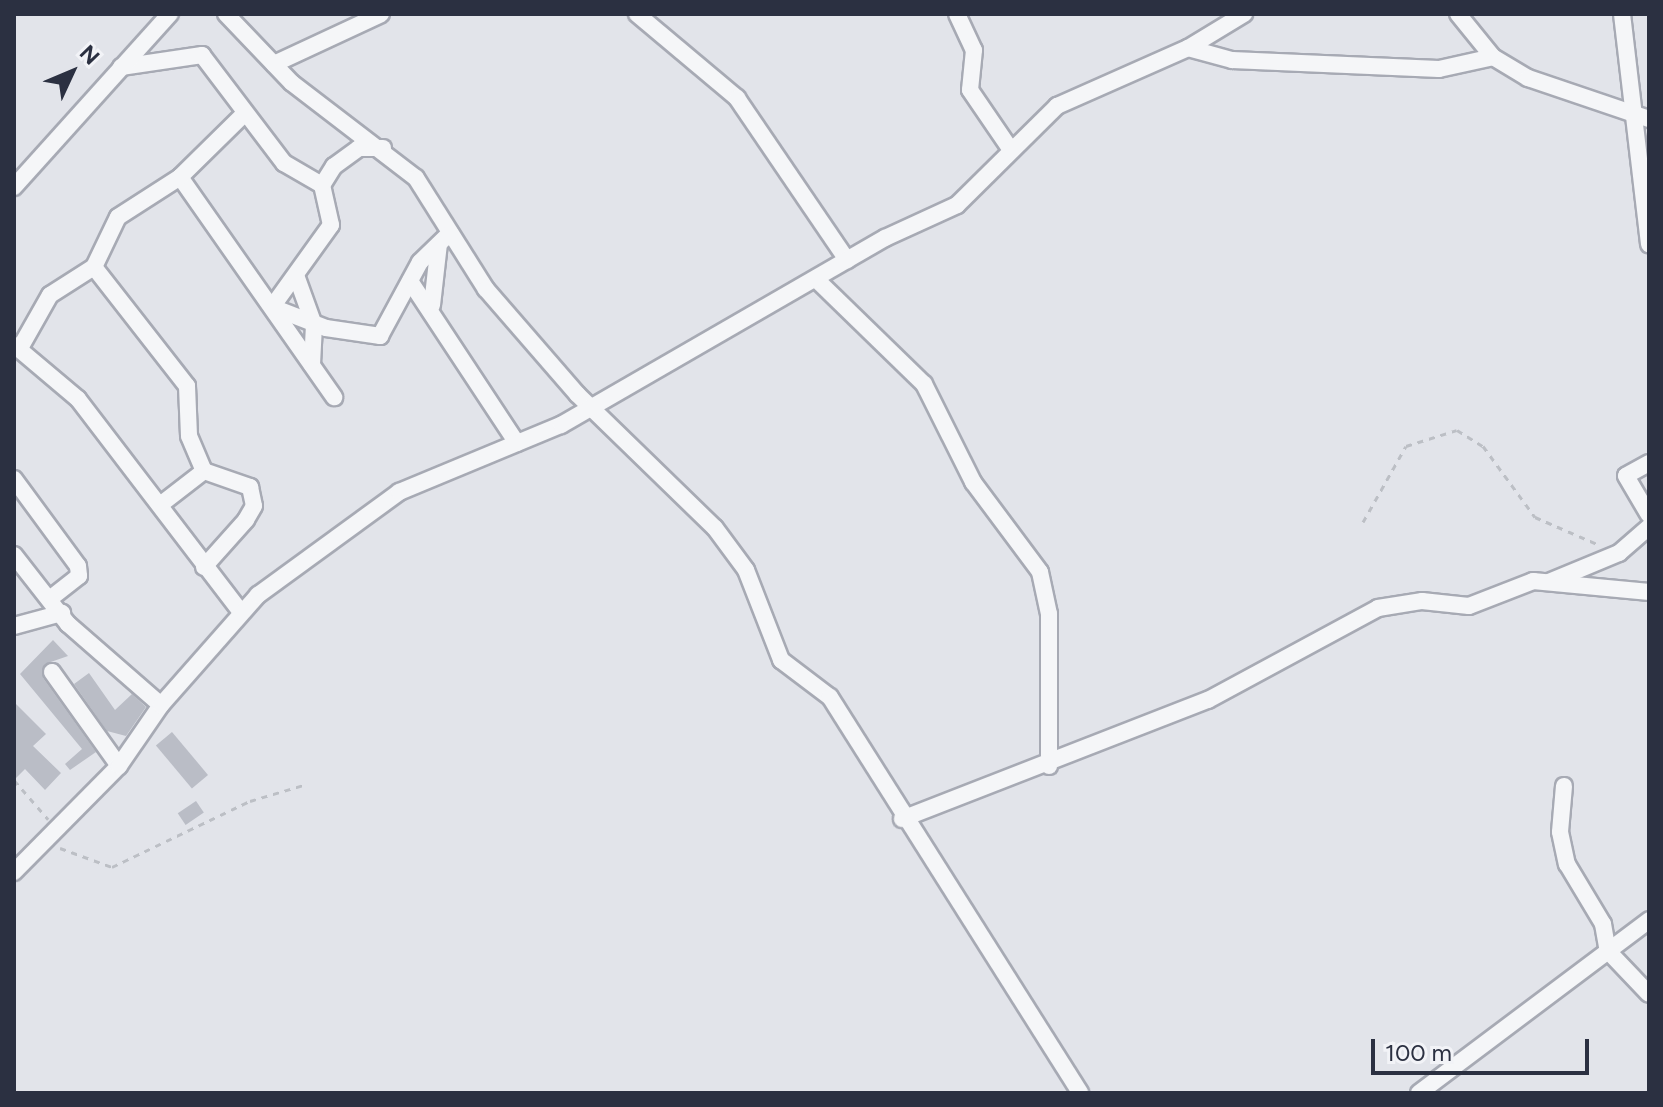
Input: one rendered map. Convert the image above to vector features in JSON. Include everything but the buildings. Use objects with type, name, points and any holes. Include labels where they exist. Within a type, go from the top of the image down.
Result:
[{"type":"street","points":[[14,187],[170,14]]},
{"type":"street","points":[[226,14],[274,64],[383,148],[416,178],[444,239],[486,289],[591,405],[715,528],[751,579],[781,660],[830,697],[902,819],[1080,1093]]},
{"type":"street","points":[[274,64],[381,14]]},
{"type":"street","points":[[637,14],[737,98],[847,260]]},
{"type":"street","points":[[957,14],[974,50],[970,90],[1011,150]]},
{"type":"street","points":[[14,872],[55,837],[119,766],[161,705],[220,645],[241,612],[399,492],[517,443],[591,405],[817,280],[847,260],[957,205],[1057,106],[1188,48],[1244,14]]},
{"type":"street","points":[[1458,14],[1493,57],[1528,78],[1649,119]]},
{"type":"street","points":[[1622,14],[1628,110],[1649,244]]},
{"type":"street","points":[[1188,48],[1232,60],[1439,69],[1493,57]]},
{"type":"street","points":[[121,67],[193,52],[284,163],[322,185],[331,225],[297,278],[272,307]]},
{"type":"street","points":[[241,612],[78,399],[17,347],[50,295],[94,267],[118,217],[180,177],[243,115]]},
{"type":"street","points":[[322,185],[345,156],[369,145],[383,148]]},
{"type":"street","points":[[180,177],[334,397]]},
{"type":"street","points":[[272,307],[314,325],[380,336],[410,281],[444,239]]},
{"type":"street","points":[[432,305],[444,239]]},
{"type":"street","points":[[94,267],[187,386],[189,436],[204,471]]},
{"type":"street","points":[[297,278],[314,325],[312,365]]},
{"type":"street","points":[[817,280],[924,384],[973,482],[1040,572],[1049,614],[1049,766]]},
{"type":"street","points":[[410,281],[432,305],[517,443]]},
{"type":"street","points":[[14,326],[32,321]]},
{"type":"street","points":[[1649,463],[1626,476],[1649,515]]},
{"type":"street","points":[[160,505],[204,471]]},
{"type":"street","points":[[204,471],[240,479],[254,506],[204,567]]},
{"type":"street","points":[[14,479],[78,566],[79,576],[52,597]]},
{"type":"street","points":[[902,819],[1049,766],[1208,700],[1378,608],[1422,601],[1458,607],[1549,582],[1619,553],[1649,527]]},
{"type":"street","points":[[14,555],[52,597],[62,613],[161,705]]},
{"type":"street","points":[[1549,582],[1649,592]]},
{"type":"street","points":[[14,626],[62,613]]},
{"type":"street","points":[[52,672],[119,766]]},
{"type":"street","points":[[1564,786],[1560,832],[1567,864],[1603,924],[1608,951],[1649,994]]},
{"type":"street","points":[[1419,1093],[1649,920]]},
{"type":"path","points":[[1363,522],[1406,446],[1457,430],[1483,446],[1535,517],[1619,553]]},
{"type":"path","points":[[14,780],[55,837],[112,867],[250,801],[307,784]]}]
